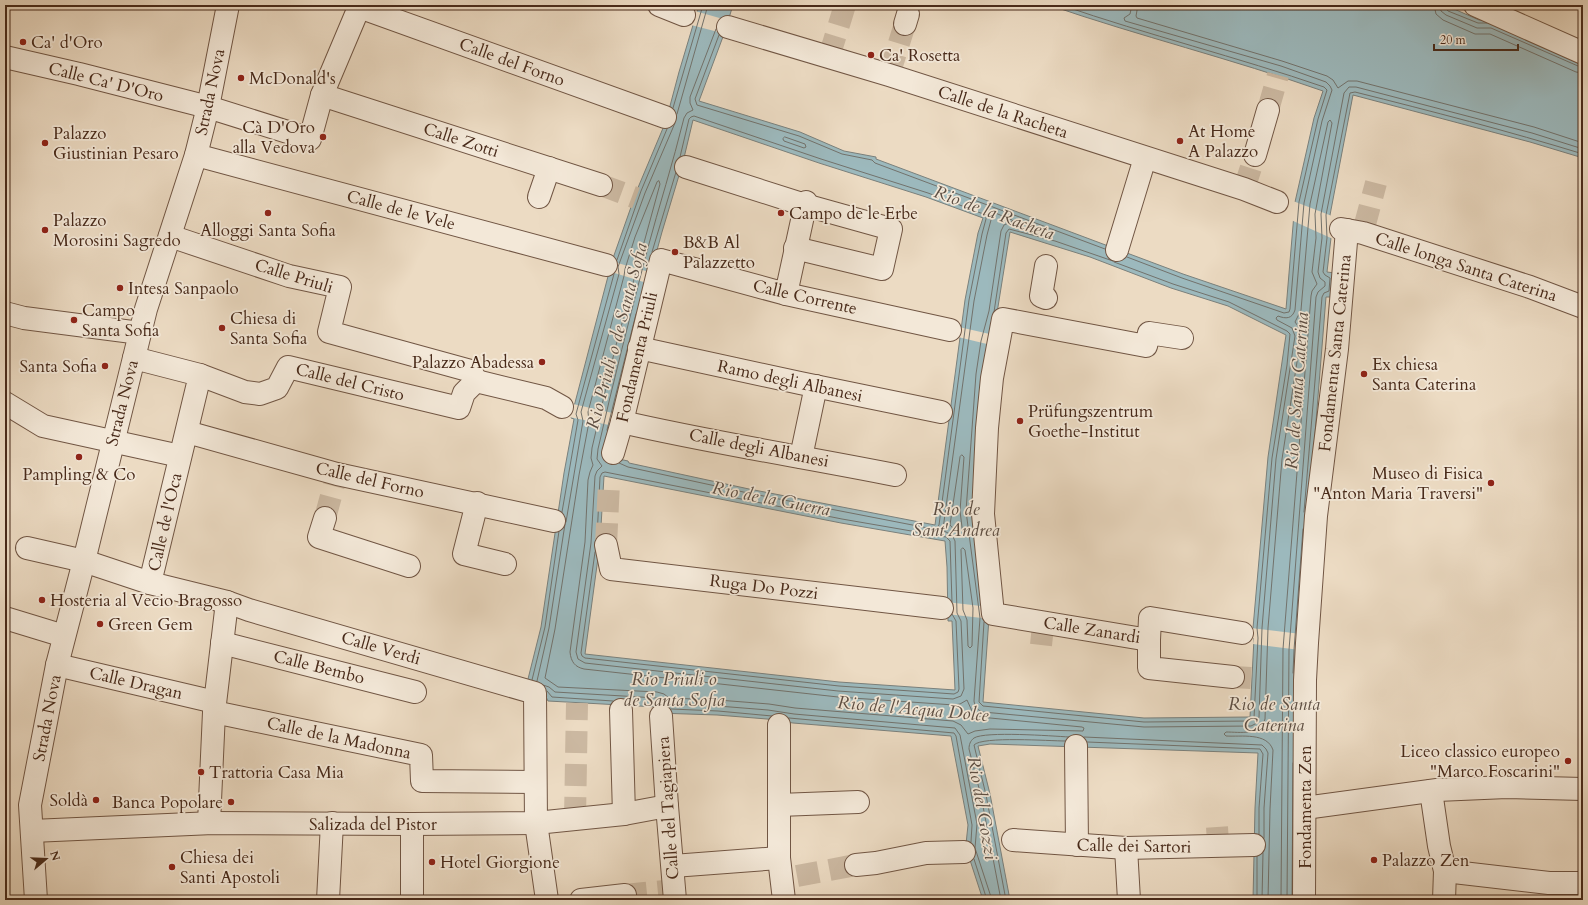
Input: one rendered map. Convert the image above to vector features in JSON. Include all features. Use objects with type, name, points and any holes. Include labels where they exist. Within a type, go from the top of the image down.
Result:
[{"type":"street","name":"Strada Nova","points":[[36,900],[30,805],[57,665],[146,309],[196,155],[208,107],[228,5]]},
{"type":"street","points":[[659,5],[684,15]]},
{"type":"street","points":[[1475,5],[1583,53]]},
{"type":"street","points":[[322,95],[359,6]]},
{"type":"street","name":"Calle del Forno","points":[[359,6],[665,117]]},
{"type":"street","name":"Calle de la Racheta","points":[[728,27],[890,75],[1244,189],[1277,202]]},
{"type":"street","name":"Calle Ca' D'Oro","points":[[5,57],[208,107],[310,139],[322,95]]},
{"type":"street","name":"Calle Zotti","points":[[322,95],[601,185]]},
{"type":"street","points":[[1255,155],[1268,110]]},
{"type":"street","name":"Calle de le Vele","points":[[196,155],[606,265]]},
{"type":"street","points":[[1117,250],[1145,158]]},
{"type":"street","points":[[686,167],[891,229],[882,269],[795,248]]},
{"type":"street","points":[[539,197],[549,168]]},
{"type":"street","points":[[786,294],[805,204]]},
{"type":"street","name":"Calle longa Santa Caterina","points":[[1344,230],[1363,233],[1530,287],[1583,307]]},
{"type":"street","name":"Fondamenta Santa Caterina","points":[[1307,643],[1316,516],[1337,349],[1344,230]]},
{"type":"street","name":"Calle Priuli","points":[[170,236],[289,276],[340,287],[329,332],[471,371],[476,382]]},
{"type":"street","name":"Calle Corrente","points":[[661,260],[786,294],[950,330]]},
{"type":"street","name":"Fondamenta Priuli","points":[[613,453],[622,422],[661,260]]},
{"type":"street","points":[[1046,266],[1041,296],[1046,298]]},
{"type":"street","points":[[5,313],[24,318],[140,333]]},
{"type":"street","name":"Calle Zanardi","points":[[1182,338],[1149,333],[1146,346],[1056,327],[1003,319],[992,378],[983,514],[993,614],[1043,624],[1149,640],[1150,618],[1242,633]]},
{"type":"street","name":"Ramo degli Albanesi","points":[[639,348],[941,412]]},
{"type":"street","points":[[134,358],[200,375]]},
{"type":"street","name":"Calle del Cristo","points":[[200,375],[245,392],[260,394],[277,388],[288,367],[459,408],[464,393],[476,382]]},
{"type":"street","name":"Calle de l'Oca","points":[[200,375],[150,583],[227,602]]},
{"type":"street","points":[[476,382],[546,398],[562,407]]},
{"type":"street","points":[[801,457],[816,386]]},
{"type":"street","points":[[5,403],[44,426],[180,456]]},
{"type":"street","name":"Calle degli Albanesi","points":[[622,422],[896,475]]},
{"type":"street","name":"Calle del Forno","points":[[187,432],[337,474],[477,503],[554,521]]},
{"type":"street","points":[[477,503],[464,554],[505,564]]},
{"type":"street","points":[[322,528],[409,566]]},
{"type":"street","name":"Ruga Do Pozzi","points":[[606,544],[612,569],[942,608]]},
{"type":"street","points":[[27,548],[84,561],[150,583]]},
{"type":"street","points":[[209,823],[215,707],[227,602]]},
{"type":"street","name":"Calle Verdi","points":[[227,602],[249,610],[535,693],[535,782]]},
{"type":"street","points":[[5,618],[64,636]]},
{"type":"street","points":[[1149,640],[1149,668],[1233,677]]},
{"type":"street","name":"Calle Bembo","points":[[222,643],[415,692]]},
{"type":"street","name":"Fondamenta Zen","points":[[1304,900],[1305,680],[1307,643]]},
{"type":"street","name":"Calle Dragan","points":[[57,665],[215,707]]},
{"type":"street","name":"Calle de la Madonna","points":[[215,707],[421,755],[422,781],[535,782]]},
{"type":"street","points":[[621,710],[624,814]]},
{"type":"street","name":"Calle del Tagiapiera","points":[[661,716],[675,900]]},
{"type":"street","points":[[779,725],[779,805],[786,871],[784,900]]},
{"type":"street","points":[[1076,746],[1077,845]]},
{"type":"street","points":[[535,782],[536,823],[547,900]]},
{"type":"street","points":[[1305,807],[1434,791],[1507,787],[1583,789]]},
{"type":"street","points":[[1434,791],[1439,846],[1446,872],[1444,900]]},
{"type":"street","points":[[779,805],[858,802]]},
{"type":"street","name":"Salizada del Pistor","points":[[32,832],[209,823],[536,823],[624,814],[667,806]]},
{"type":"street","points":[[328,900],[332,823]]},
{"type":"street","points":[[412,824],[412,900]]},
{"type":"street","name":"Calle dei Sartori","points":[[1013,840],[1126,848],[1254,845]]},
{"type":"street","points":[[1126,848],[1129,900]]},
{"type":"street","points":[[856,865],[876,863],[926,853],[964,852]]},
{"type":"street","points":[[672,866],[786,871]]},
{"type":"street","points":[[1446,872],[1499,877],[1549,891],[1583,882]]},
{"type":"street","points":[[581,900],[625,895]]},
{"type":"water","points":[[699,5],[733,5],[699,101],[800,132],[844,151],[876,157],[876,159],[1183,274],[1286,309],[1295,202],[1314,118],[1323,91],[1254,68],[1049,5],[1105,5],[1113,9],[1122,9],[1124,5],[1445,5],[1479,20],[1493,19],[1583,59],[1583,158],[1530,142],[1353,95],[1330,215],[1331,238],[1327,272],[1335,273],[1333,297],[1326,297],[1299,633],[1295,900],[1253,900],[1258,753],[990,744],[978,746],[990,794],[1010,900],[983,900],[966,844],[968,825],[951,736],[717,715],[657,713],[657,707],[548,701],[545,695],[526,687],[541,627],[564,473],[574,419],[571,418],[612,261],[637,190],[666,121]],"holes":[[[693,120],[819,163],[926,197],[983,218],[978,233],[965,300],[935,525],[749,489],[629,463],[628,461],[619,459],[629,352],[683,162]],[[1010,232],[1090,257],[1171,288],[1228,306],[1286,335],[1268,457],[1253,628],[1254,638],[1250,717],[1144,718],[983,702],[989,618],[997,313]],[[604,476],[841,523],[945,541],[948,621],[952,621],[955,690],[839,682],[585,654],[600,543]]]},
{"type":"pier","points":[[695,11],[730,21],[726,34],[691,25]]},
{"type":"pier","points":[[1293,201],[1332,216],[1333,239],[1291,220]]},
{"type":"pier","points":[[607,260],[653,273],[650,284],[605,270]]},
{"type":"pier","points":[[959,327],[994,335],[991,345],[958,337]]},
{"type":"pier","points":[[573,404],[617,414],[614,426],[569,417]]},
{"type":"pier","points":[[946,602],[990,607],[991,619],[946,614]]},
{"type":"pier","points":[[1251,628],[1301,634],[1300,650],[1253,644],[1254,638],[1252,638]]},
{"type":"tunnel","points":[[829,57],[845,5]]},
{"type":"tunnel","points":[[889,75],[905,24]]},
{"type":"tunnel","points":[[1268,110],[1278,75]]},
{"type":"tunnel","points":[[1244,189],[1255,155]]},
{"type":"tunnel","points":[[1364,228],[1376,183]]},
{"type":"tunnel","points":[[601,185],[636,198]]},
{"type":"tunnel","points":[[325,518],[337,474]]},
{"type":"tunnel","points":[[606,545],[609,483]]},
{"type":"tunnel","points":[[1041,645],[1043,626]]},
{"type":"tunnel","points":[[1233,677],[1251,678]]},
{"type":"tunnel","points":[[575,819],[577,703]]},
{"type":"tunnel","points":[[1217,827],[1218,843]]},
{"type":"tunnel","points":[[797,876],[856,865]]},
{"type":"tunnel","points":[[625,895],[674,890]]},
{"type":"place","name":"Ca' d'Oro","points":[[23,42]]},
{"type":"place","name":"Ca' Rosetta","points":[[871,55]]},
{"type":"place","name":"McDonald's","points":[[241,78]]},
{"type":"place","name":"Cà D'Oro alla Vedova","points":[[323,137]]},
{"type":"place","name":"At Home A Palazzo","points":[[1180,141]]},
{"type":"place","name":"Palazzo Giustinian Pesaro","points":[[45,143]]},
{"type":"place","name":"Alloggi Santa Sofia","points":[[268,213]]},
{"type":"place","name":"Campo de le Erbe","points":[[781,213]]},
{"type":"place","name":"Palazzo Morosini Sagredo","points":[[45,230]]},
{"type":"place","name":"B&B Al Palazzetto","points":[[675,252]]},
{"type":"place","name":"Intesa Sanpaolo","points":[[120,288]]},
{"type":"place","name":"Campo Santa Sofia","points":[[74,320]]},
{"type":"place","name":"Chiesa di Santa Sofia","points":[[222,328]]},
{"type":"place","name":"Palazzo Abadessa","points":[[542,362]]},
{"type":"place","name":"Santa Sofia","points":[[105,366]]},
{"type":"place","name":"Ex chiesa Santa Caterina","points":[[1364,374]]},
{"type":"place","name":"Prüfungszentrum Goethe-Institut","points":[[1020,421]]},
{"type":"place","name":"Pampling & Co","points":[[79,457]]},
{"type":"place","name":"Museo di Fisica \"Anton Maria Traversi\"","points":[[1491,483]]},
{"type":"place","name":"Hosteria al Vecio Bragosso","points":[[42,600]]},
{"type":"place","name":"Green Gem","points":[[100,624]]},
{"type":"place","name":"Liceo classico europeo \"Marco Foscarini\"","points":[[1568,761]]},
{"type":"place","name":"Trattoria Casa Mia","points":[[201,772]]},
{"type":"place","name":"Soldà","points":[[96,800]]},
{"type":"place","name":"Banca Popolare","points":[[231,802]]},
{"type":"place","name":"Palazzo Zen","points":[[1374,860]]},
{"type":"place","name":"Hotel Giorgione","points":[[432,862]]},
{"type":"place","name":"Chiesa dei Santi Apostoli","points":[[172,867]]},
{"type":"water label","name":"Rio de la Racheta","points":[[994,213]]},
{"type":"water label","name":"Rio Priuli o de Santa Sofia","points":[[617,336]]},
{"type":"water label","name":"Rio de Santa Caterina","points":[[1297,391]]},
{"type":"water label","name":"Rio de la Guerra","points":[[771,499]]},
{"type":"water label","name":"Rio de Sant'Andrea","points":[[956,519]]},
{"type":"water label","name":"Rio Priuli o de Santa Sofia","points":[[674,689]]},
{"type":"water label","name":"Rio de l'Acqua Dolce","points":[[913,709]]},
{"type":"water label","name":"Rio de Santa Caterina","points":[[1274,714]]},
{"type":"water label","name":"Rio del Gozzi","points":[[982,808]]}]
